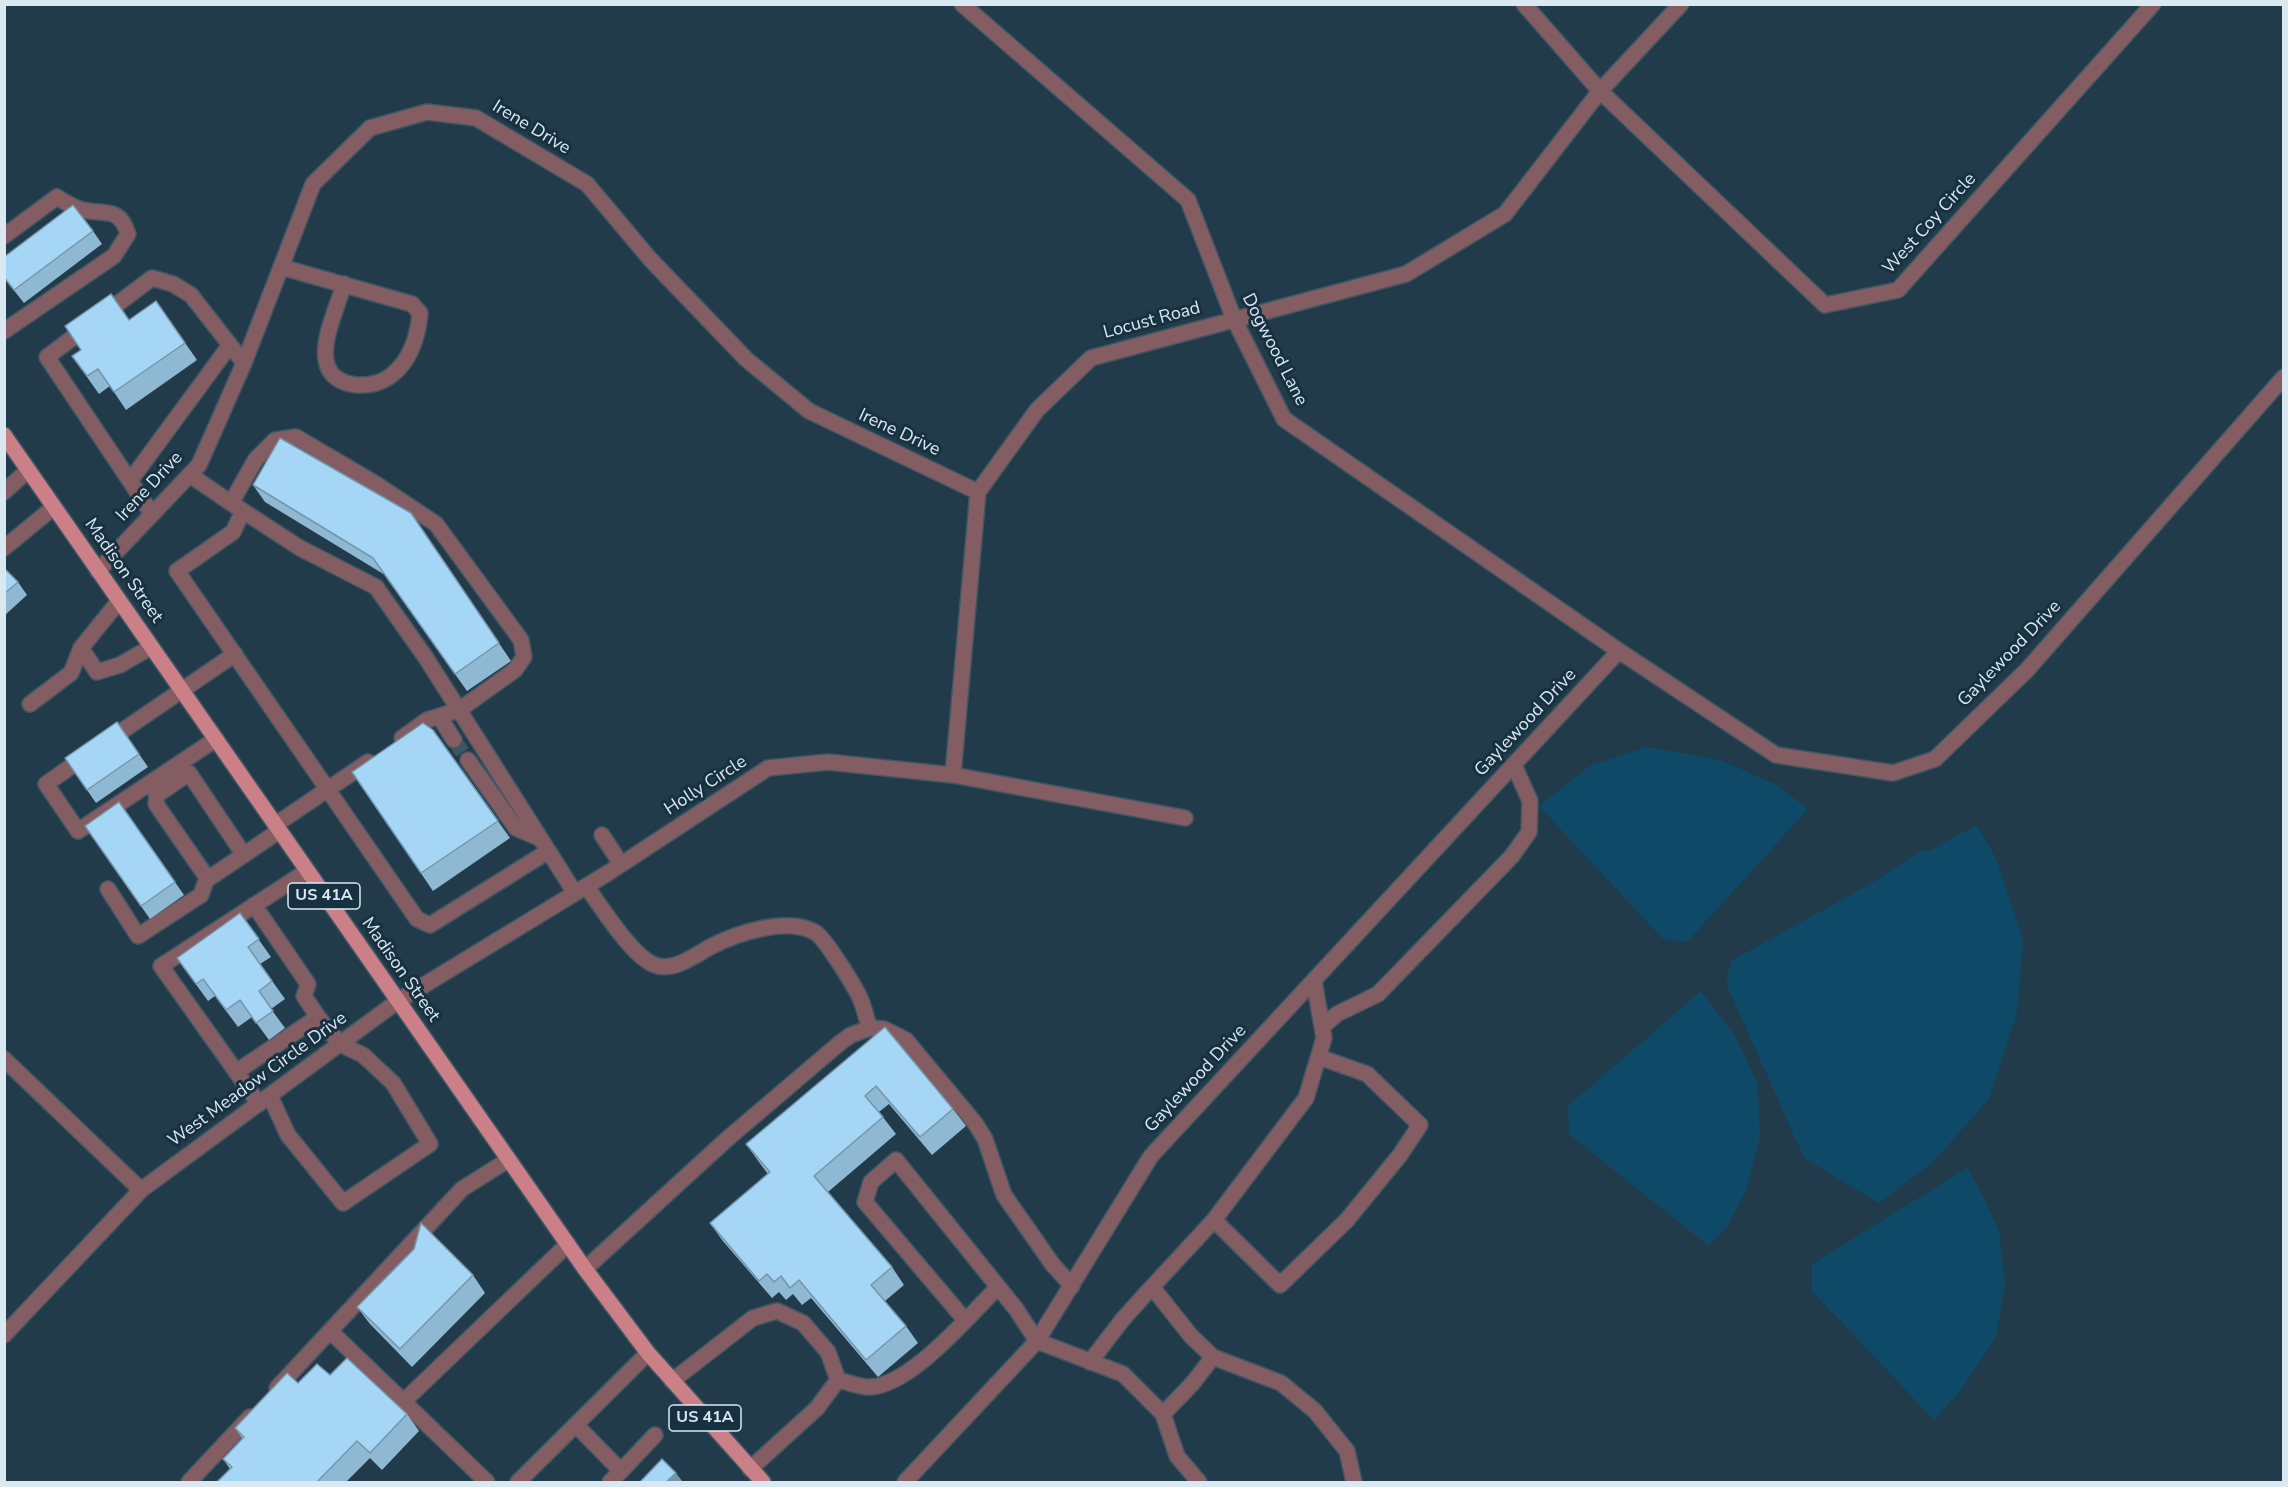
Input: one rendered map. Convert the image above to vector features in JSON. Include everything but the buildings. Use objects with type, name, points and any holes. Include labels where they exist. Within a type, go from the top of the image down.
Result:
[{"type":"main road","name":"Madison Street","points":[[4,435],[585,1269],[648,1353],[763,1482]]},
{"type":"street","name":"Dogwood Lane","points":[[962,4],[1188,200],[1234,319],[1284,419],[1619,651]]},
{"type":"street","points":[[1524,4],[1600,91]]},
{"type":"street","name":"Locust Road","points":[[978,492],[1037,410],[1091,358],[1406,274],[1505,214],[1600,91],[1681,4]]},
{"type":"street","name":"West Coy Circle","points":[[1600,91],[1825,305],[1898,290],[2153,4]]},
{"type":"street","name":"Irene Drive","points":[[98,571],[200,465],[244,363],[313,184],[370,128],[427,112],[476,118],[587,184],[650,259],[746,359],[809,411],[978,492]]},
{"type":"street","points":[[4,236],[57,197],[80,210],[112,212],[124,221],[128,234],[114,256],[4,331]]},
{"type":"street","points":[[281,267],[344,284],[412,304],[420,313],[418,334],[405,362],[392,376],[376,384],[356,386],[343,382],[331,374],[326,362],[325,348],[344,284]]},
{"type":"street","points":[[152,514],[46,357],[152,278],[173,284],[191,295],[244,363]]},
{"type":"street","points":[[130,481],[230,345]]},
{"type":"street","name":"Gaylewood Drive","points":[[905,1482],[1037,1341],[1151,1156],[1619,651],[1776,756],[1893,773],[1935,759],[2027,670],[2283,377]]},
{"type":"street","points":[[108,889],[138,936],[201,895],[207,878],[243,855],[277,828],[329,790],[427,720],[459,710],[515,670],[524,657],[521,640],[436,524],[376,484],[296,437],[275,440],[256,459],[237,507],[233,532],[177,571],[329,790],[417,919],[430,926],[543,845]]},
{"type":"street","points":[[4,492],[28,470]]},
{"type":"street","points":[[190,475],[300,548],[376,587],[426,658],[543,845],[638,955],[655,965],[667,967],[719,943],[760,928],[804,928],[818,934],[860,997],[870,1028]]},
{"type":"street","points":[[953,775],[978,492]]},
{"type":"street","points":[[4,548],[54,507]]},
{"type":"street","points":[[30,704],[71,673],[81,648],[119,601]]},
{"type":"street","points":[[81,648],[98,672],[120,665],[151,647]]},
{"type":"street","points":[[235,654],[46,784],[78,831],[154,789],[189,774],[243,855]]},
{"type":"street","points":[[439,716],[454,740]]},
{"type":"street","points":[[154,789],[216,739]]},
{"type":"street","points":[[468,760],[516,828],[543,845]]},
{"type":"street","name":"Holly Circle","points":[[398,1001],[580,890],[768,768],[828,762],[953,775],[1185,818]]},
{"type":"street","points":[[1322,1027],[1337,1014],[1378,994],[1512,856],[1529,832],[1530,801],[1514,765]]},
{"type":"street","points":[[154,789],[156,804],[207,878]]},
{"type":"street","points":[[602,835],[621,864]]},
{"type":"street","points":[[254,905],[308,984],[304,996],[318,1017],[340,1044],[363,1055],[393,1083],[430,1144],[343,1203],[288,1135],[264,1100],[236,1072],[161,966],[254,905],[307,871]]},
{"type":"street","points":[[1090,1362],[1123,1319],[1214,1220],[1306,1098],[1324,1038],[1314,981]]},
{"type":"street","name":"West Meadow Circle Drive","points":[[4,1335],[141,1190],[398,1001]]},
{"type":"street","points":[[236,1072],[318,1017]]},
{"type":"street","points":[[585,1269],[726,1140],[841,1042],[870,1028],[884,1029],[906,1041],[975,1123],[985,1139],[1004,1195],[1053,1265],[1072,1286]]},
{"type":"street","points":[[1214,1220],[1280,1285],[1347,1220],[1400,1155],[1420,1125],[1367,1074],[1319,1057]]},
{"type":"street","points":[[4,1059],[141,1190]]},
{"type":"street","points":[[189,1482],[462,1189],[508,1160]]},
{"type":"street","points":[[965,1320],[865,1202],[871,1182],[896,1160],[1016,1309],[1037,1341],[1123,1374],[1163,1414],[1177,1456],[1199,1482]]},
{"type":"street","points":[[403,1402],[568,1244]]},
{"type":"street","points":[[1152,1287],[1191,1336],[1213,1357],[1281,1383],[1315,1411],[1347,1451],[1354,1482]]},
{"type":"street","points":[[838,1380],[866,1387],[887,1383],[918,1365],[997,1288]]},
{"type":"street","points":[[672,1381],[753,1318],[777,1311],[803,1323],[828,1352],[838,1380]]},
{"type":"street","points":[[330,1331],[487,1482]]},
{"type":"street","points":[[518,1482],[648,1353]]},
{"type":"street","points":[[1163,1414],[1192,1384],[1213,1357]]},
{"type":"street","points":[[750,1469],[817,1408],[838,1380]]},
{"type":"street","points":[[576,1425],[615,1477],[655,1435]]},
{"type":"shaded area","points":[[1647,747],[1720,760],[1777,785],[1808,809],[1687,942],[1663,939],[1539,806],[1590,766]]},
{"type":"shaded area","points":[[1976,825],[1996,858],[2023,940],[2017,1012],[1989,1099],[1933,1162],[1879,1203],[1804,1158],[1726,983],[1731,961],[1870,884],[1923,850],[1929,851]]},
{"type":"shaded area","points":[[1701,991],[1736,1037],[1758,1085],[1760,1138],[1746,1190],[1728,1225],[1709,1246],[1569,1134],[1568,1106]]},
{"type":"shaded area","points":[[1967,1168],[1999,1231],[2005,1284],[1996,1337],[1961,1390],[1934,1420],[1812,1291],[1812,1264]]},
{"type":"tunnel","points":[[454,740],[468,760]]}]
